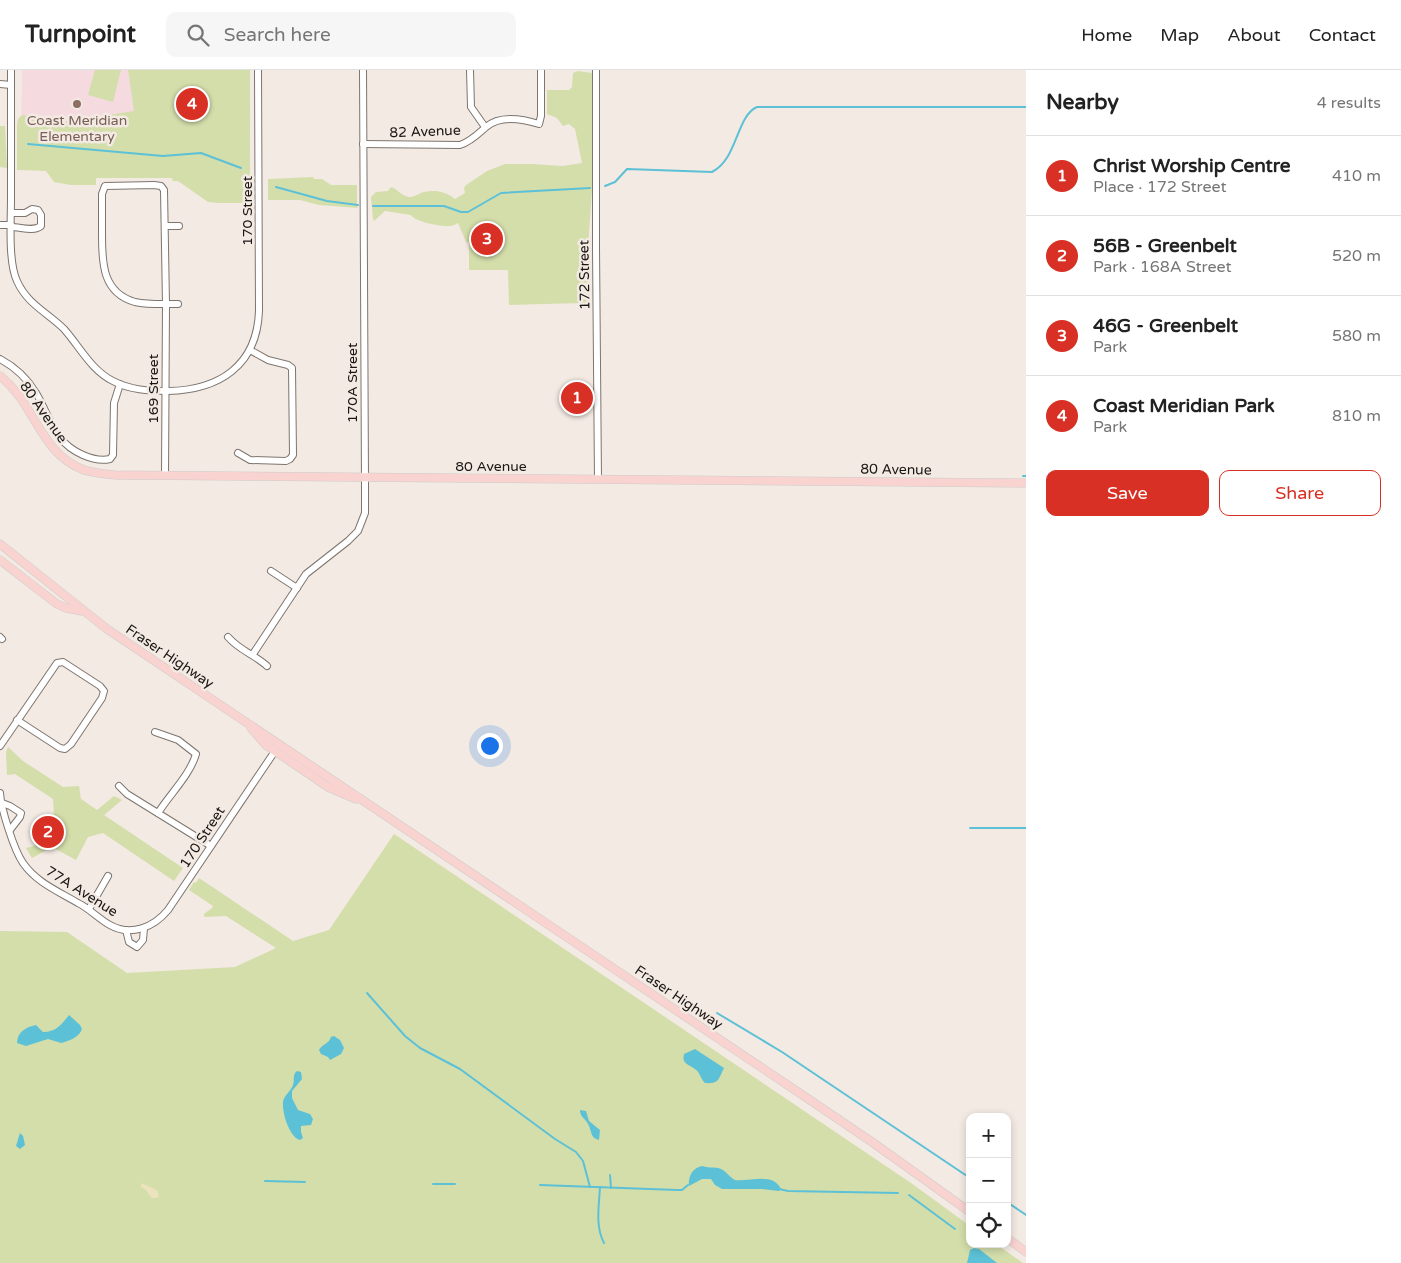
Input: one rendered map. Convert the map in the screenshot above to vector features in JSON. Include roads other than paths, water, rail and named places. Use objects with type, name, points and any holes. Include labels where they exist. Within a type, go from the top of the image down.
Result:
[{"type":"main road","name":"80 Avenue","points":[[0,376],[20,396],[49,445],[61,457],[87,471],[106,474],[1026,483]]},
{"type":"main road","name":"Fraser Highway","points":[[0,544],[86,612],[154,661],[872,1142],[966,1209]]},
{"type":"main road","name":"Fraser Highway","points":[[0,560],[57,604],[86,612]]},
{"type":"main road","name":"Fraser Highway","points":[[243,719],[266,745],[328,787],[371,806]]},
{"type":"main road","points":[[299,767],[323,778],[328,776]]},
{"type":"main road","points":[[1011,1241],[1026,1252]]},
{"type":"street","name":"170 Street","points":[[11,70],[11,226],[14,273],[24,295],[62,328],[98,371],[120,384],[136,389],[165,391],[192,389],[212,384],[229,374],[250,350],[258,327],[258,70]]},
{"type":"street","name":"170A Street","points":[[253,654],[308,573],[358,531],[364,513],[363,70]]},
{"type":"street","points":[[470,70],[471,107],[485,127]]},
{"type":"street","name":"82 Avenue","points":[[363,144],[460,145],[469,141],[492,122],[526,120],[539,124],[542,114],[541,70]]},
{"type":"street","name":"172 Street","points":[[596,70],[598,479]]},
{"type":"street","points":[[0,84],[11,85]]},
{"type":"street","name":"169 Street","points":[[165,475],[166,304],[163,187],[154,184],[110,185],[104,187],[102,194],[102,258],[103,269],[107,279],[116,291],[128,299],[145,303],[166,304]]},
{"type":"street","points":[[0,224],[25,227],[31,230],[36,230],[41,226],[41,214],[38,210],[32,209],[24,213],[11,213]]},
{"type":"street","points":[[165,226],[178,226]]},
{"type":"street","points":[[166,304],[178,304]]},
{"type":"street","points":[[238,453],[250,460],[286,460],[291,458],[293,449],[292,368],[290,365],[268,360],[250,350]]},
{"type":"street","points":[[0,359],[16,369],[28,382],[53,428],[63,441],[78,453],[95,459],[110,459],[114,454],[114,403],[120,384]]},
{"type":"street","points":[[271,571],[297,588]]},
{"type":"street","points":[[228,637],[239,648],[253,654],[268,666]]},
{"type":"street","points":[[0,746],[17,720],[55,664],[59,661],[100,686],[104,691],[71,744],[65,749],[60,748],[17,720]]},
{"type":"street","points":[[155,732],[178,740],[196,754],[186,774],[158,813]]},
{"type":"street","name":"170 Street","points":[[144,928],[161,918],[275,751]]},
{"type":"street","points":[[119,786],[128,794],[211,846]]},
{"type":"street","points":[[0,793],[10,830]]},
{"type":"street","points":[[2,803],[20,813],[20,817],[10,830]]},
{"type":"street","name":"77A Avenue","points":[[10,830],[18,855],[26,867],[43,883],[89,909],[110,925],[126,930],[144,928]]},
{"type":"street","points":[[89,909],[108,876]]},
{"type":"street","points":[[126,930],[129,942],[136,947],[143,940],[144,928]]},
{"type":"water","points":[[69,1015],[82,1029],[73,1039],[61,1043],[48,1039],[26,1046],[17,1043],[20,1033],[29,1027],[36,1025],[43,1032],[51,1031],[61,1025]]},
{"type":"water","points":[[334,1036],[340,1040],[344,1048],[341,1054],[330,1060],[321,1054],[319,1050]]},
{"type":"water","points":[[695,1049],[724,1068],[716,1082],[705,1083],[696,1069],[684,1061],[684,1054]]},
{"type":"water","points":[[297,1071],[301,1072],[302,1079],[292,1091],[292,1098],[298,1110],[310,1114],[313,1119],[311,1125],[301,1126],[303,1138],[300,1140],[296,1138],[290,1129],[285,1118],[283,1106],[286,1095],[294,1083]]},
{"type":"water","points":[[580,1110],[586,1111],[589,1121],[600,1130],[599,1140],[593,1136]]},
{"type":"water","points":[[20,1133],[23,1136],[25,1145],[20,1149],[16,1146]]},
{"type":"water","points":[[702,1166],[725,1171],[735,1180],[767,1179],[773,1181],[781,1189],[779,1191],[722,1189],[715,1185],[711,1179],[702,1179],[689,1186],[691,1173]]},
{"type":"water","points":[[974,1248],[979,1249],[997,1263],[967,1263],[970,1250]]},
{"type":"waterway","points":[[605,186],[615,182],[627,169],[712,172],[721,166],[727,158],[745,119],[757,107],[1026,107]]},
{"type":"waterway","points":[[28,144],[163,156],[201,153],[241,168]]},
{"type":"waterway","points":[[276,187],[327,201],[358,205]]},
{"type":"waterway","points":[[373,206],[444,206],[461,212],[468,212],[501,193],[590,188]]},
{"type":"waterway","points":[[970,828],[1026,828]]},
{"type":"waterway","points":[[367,993],[405,1036],[420,1048],[460,1069],[555,1139],[576,1152],[583,1161],[590,1187]]},
{"type":"waterway","points":[[717,1013],[782,1052],[966,1175]]},
{"type":"waterway","points":[[610,1175],[611,1188]]},
{"type":"waterway","points":[[265,1181],[305,1182]]},
{"type":"waterway","points":[[433,1184],[455,1184]]},
{"type":"waterway","points":[[540,1185],[677,1190],[682,1190],[688,1185]]},
{"type":"waterway","points":[[600,1187],[599,1230],[604,1243]]},
{"type":"waterway","points":[[779,1189],[788,1191],[898,1193]]},
{"type":"waterway","points":[[909,1195],[955,1229]]},
{"type":"waterway","points":[[1008,1203],[1026,1215]]},
{"type":"place","name":"Coast Meridian Elementary","points":[[77,104]]},
{"type":"place","name":"Coast Meridian Park","points":[[192,104]]},
{"type":"place","name":"46G - Greenbelt","points":[[487,239]]},
{"type":"place","name":"Christ Worship Centre","points":[[577,398]]},
{"type":"place","name":"56B - Greenbelt","points":[[48,832]]}]
